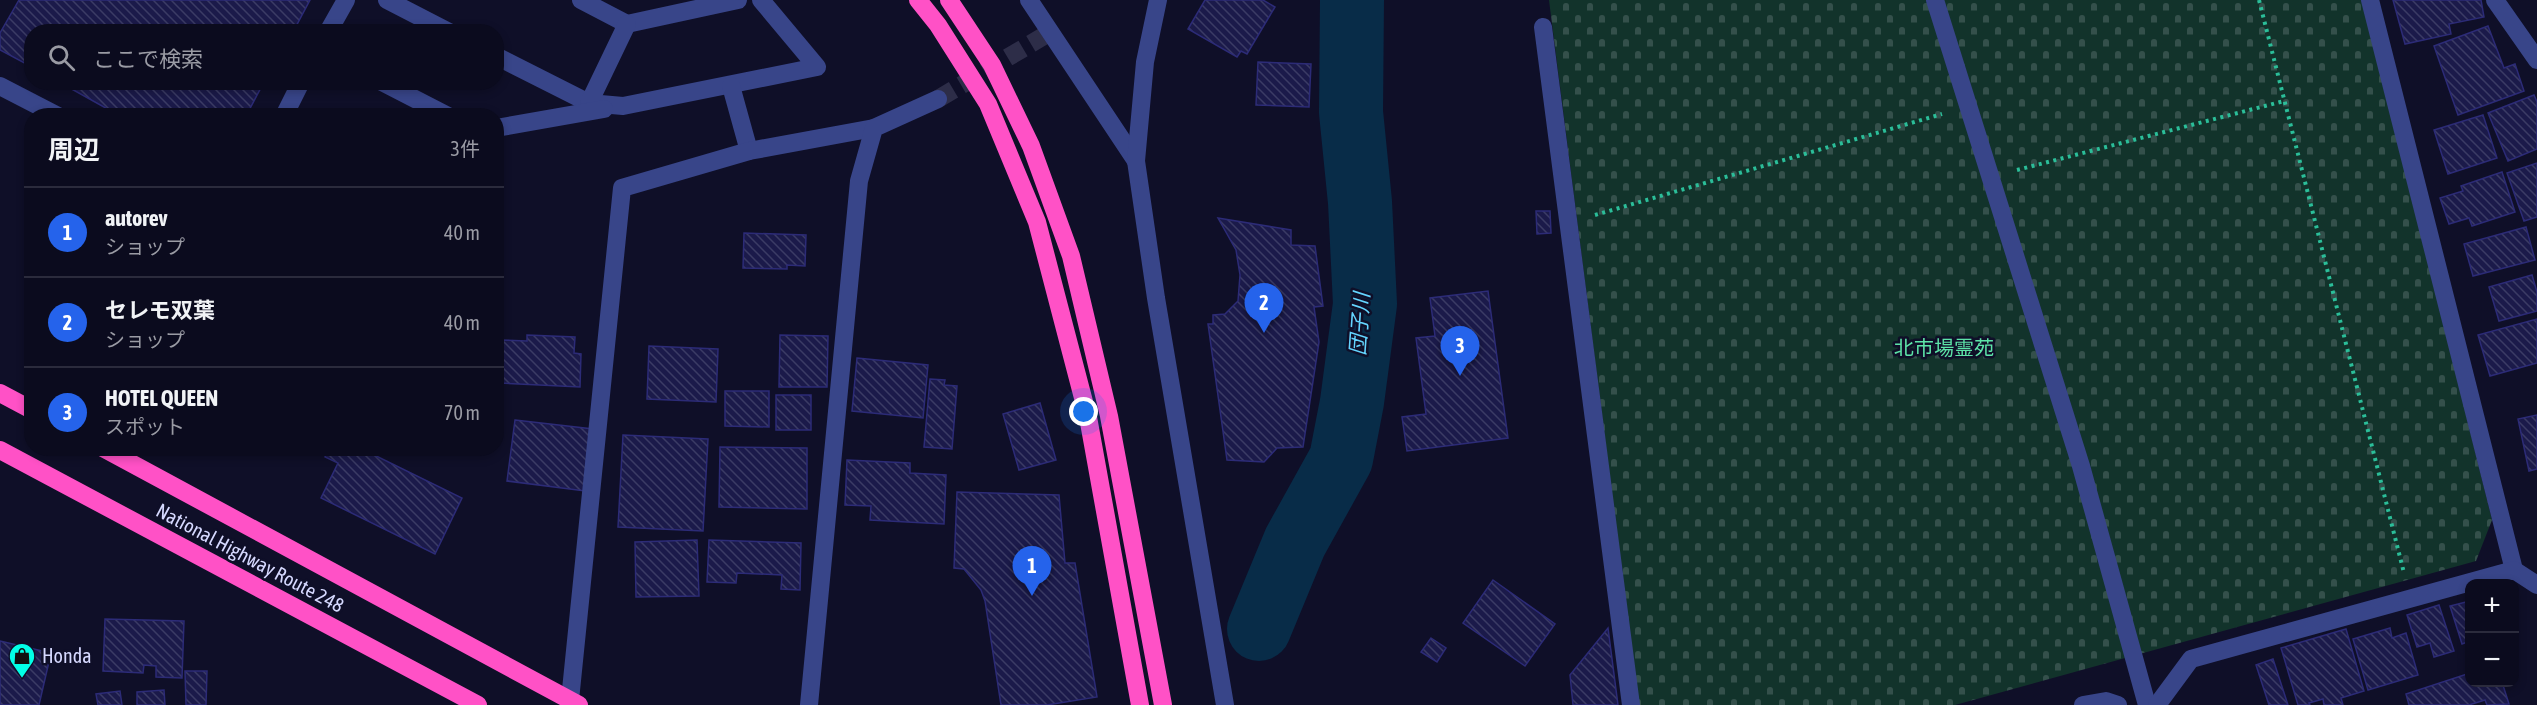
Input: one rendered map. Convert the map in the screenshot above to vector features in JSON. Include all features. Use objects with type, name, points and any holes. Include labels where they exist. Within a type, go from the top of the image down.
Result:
[{"type":"highway","points":[[918,0],[938,25],[988,104],[1037,222],[1088,417],[1140,705]]},
{"type":"highway","points":[[948,0],[992,65],[1031,146],[1071,256],[1108,416],[1164,705]]},
{"type":"highway","points":[[0,393],[24,406]]},
{"type":"highway","name":"National Highway Route 248","points":[[0,450],[478,705]]},
{"type":"highway","name":"National Highway Route 248","points":[[118,456],[575,702]]},
{"type":"street","points":[[332,24],[346,0]]},
{"type":"street","points":[[387,0],[434,24]]},
{"type":"street","points":[[581,0],[627,24],[738,0]]},
{"type":"street","points":[[504,127],[731,86],[817,67],[761,0]]},
{"type":"street","points":[[1029,0],[1136,161]]},
{"type":"street","points":[[1158,0],[1145,62],[1136,161],[1156,298],[1225,705]]},
{"type":"street","points":[[1935,0],[2081,466],[2147,705]]},
{"type":"street","points":[[2370,0],[2514,570],[2537,585]]},
{"type":"street","points":[[2495,0],[2537,60]]},
{"type":"street","points":[[589,103],[627,24]]},
{"type":"street","points":[[1543,27],[1631,705]]},
{"type":"street","points":[[504,60],[589,103],[623,106]]},
{"type":"street","points":[[0,86],[43,108]]},
{"type":"street","points":[[731,86],[749,151]]},
{"type":"street","points":[[288,108],[297,90]]},
{"type":"street","points":[[398,90],[432,108]]},
{"type":"street","points":[[575,702],[622,188],[749,151],[874,128],[938,99]]},
{"type":"street","points":[[809,705],[859,181],[874,128]]},
{"type":"street","points":[[2157,705],[2191,659],[2514,570]]},
{"type":"street","points":[[2084,705],[2106,701],[2118,705]]},
{"type":"path","points":[[2259,0],[2406,580]]},
{"type":"path","points":[[1990,177],[2284,101]]},
{"type":"path","points":[[1588,217],[1969,107]]},
{"type":"green space","name":"北市場霊苑","points":[[1549,0],[2364,0],[2492,520],[2476,561],[1955,705],[1639,705]]},
{"type":"building","points":[[19,0],[310,0],[297,24],[24,24],[24,63],[0,50],[0,33]]},
{"type":"building","points":[[1205,0],[1263,0],[1275,7],[1247,54],[1241,51],[1237,57],[1188,29]]},
{"type":"building","points":[[2393,0],[2481,0],[2484,17],[2449,24],[2451,34],[2405,44]]},
{"type":"building","points":[[2488,26],[2504,68],[2515,64],[2524,91],[2458,115],[2434,46]]},
{"type":"building","points":[[1258,62],[1311,64],[1309,107],[1256,105]]},
{"type":"building","points":[[73,90],[260,90],[250,108],[106,108]]},
{"type":"building","points":[[2534,95],[2537,102],[2537,149],[2508,161],[2488,113]]},
{"type":"building","points":[[2483,115],[2497,158],[2448,174],[2434,130]]},
{"type":"building","points":[[2537,163],[2537,217],[2524,221],[2507,173]]},
{"type":"building","points":[[2502,172],[2515,212],[2472,226],[2469,218],[2449,224],[2440,198],[2463,191],[2461,186]]},
{"type":"building","points":[[1536,211],[1550,211],[1551,233],[1537,234]]},
{"type":"building","points":[[1218,218],[1291,230],[1291,245],[1315,246],[1323,306],[1314,307],[1319,342],[1303,447],[1277,448],[1264,462],[1227,460],[1208,324],[1213,324],[1213,315],[1225,314],[1238,301],[1240,275],[1236,250]]},
{"type":"building","points":[[2526,227],[2535,260],[2473,276],[2464,244]]},
{"type":"building","points":[[744,233],[806,235],[805,266],[787,265],[787,269],[743,268]]},
{"type":"building","points":[[2532,275],[2537,292],[2537,311],[2499,321],[2489,287]]},
{"type":"building","points":[[1488,291],[1508,438],[1407,451],[1402,417],[1426,414],[1416,338],[1435,336],[1430,298]]},
{"type":"building","points":[[2537,319],[2537,363],[2490,376],[2478,335]]},
{"type":"building","points":[[527,335],[575,337],[574,353],[581,354],[580,387],[504,383],[504,340],[527,341]]},
{"type":"building","points":[[780,335],[828,336],[827,387],[779,387]]},
{"type":"building","points":[[649,346],[718,349],[716,402],[647,399]]},
{"type":"building","points":[[857,358],[928,365],[923,418],[852,411]]},
{"type":"building","points":[[930,379],[945,380],[944,385],[957,386],[952,449],[924,447]]},
{"type":"building","points":[[725,391],[769,391],[769,427],[725,426]]},
{"type":"building","points":[[776,395],[811,395],[811,430],[776,430]]},
{"type":"building","points":[[1040,403],[1056,460],[1019,470],[1003,414]]},
{"type":"building","points":[[2537,415],[2537,469],[2529,471],[2518,419]]},
{"type":"building","points":[[515,420],[593,429],[585,491],[507,481]]},
{"type":"building","points":[[623,435],[708,439],[703,531],[618,527]]},
{"type":"building","points":[[720,447],[807,448],[807,509],[719,507]]},
{"type":"building","points":[[376,456],[462,498],[435,554],[321,498],[338,463],[325,457]]},
{"type":"building","points":[[847,460],[910,463],[910,473],[946,475],[944,524],[870,520],[871,506],[845,505]]},
{"type":"building","points":[[957,492],[1059,495],[1065,563],[1075,563],[1097,697],[1047,705],[1001,705],[985,601],[981,590],[964,569],[954,568]]},
{"type":"building","points":[[697,540],[699,596],[636,597],[635,542]]},
{"type":"building","points":[[709,540],[801,543],[800,590],[781,589],[782,575],[737,573],[736,583],[707,582]]},
{"type":"building","points":[[1493,580],[1555,624],[1525,666],[1463,623]]},
{"type":"building","points":[[2465,602],[2465,643],[2462,644],[2450,606]]},
{"type":"building","points":[[2439,605],[2454,651],[2434,657],[2430,643],[2417,647],[2407,615]]},
{"type":"building","points":[[105,619],[184,621],[182,678],[156,677],[156,666],[144,665],[143,673],[103,671]]},
{"type":"building","points":[[1608,628],[1618,705],[1573,705],[1570,675]]},
{"type":"building","points":[[2390,628],[2392,638],[2406,633],[2418,675],[2368,690],[2353,639]]},
{"type":"building","points":[[2346,629],[2364,691],[2341,698],[2343,705],[2324,705],[2323,699],[2309,703],[2310,705],[2298,705],[2281,648]]},
{"type":"building","points":[[1431,638],[1446,648],[1437,662],[1421,652]]},
{"type":"building","name":"Honda","points":[[0,641],[51,653],[39,705],[0,705]]},
{"type":"building","points":[[2273,659],[2288,705],[2269,705],[2256,665]]},
{"type":"building","points":[[185,671],[207,671],[206,705],[186,705]]},
{"type":"building","points":[[2465,675],[2465,687],[2504,687],[2509,704],[2487,705],[2485,700],[2469,705],[2409,705],[2406,694]]},
{"type":"building","points":[[164,690],[165,705],[137,705],[137,692]]},
{"type":"building","points":[[120,691],[122,705],[98,705],[96,694]]},
{"type":"waterway","name":"団子川","points":[[1259,629],[1295,542],[1341,459],[1352,402],[1365,304],[1360,202],[1351,112],[1352,0]]},
{"type":"tunnel","points":[[938,99],[1049,33]]},
{"type":"place","name":"セレモ双葉","points":[[1264,333]]},
{"type":"place","name":"HOTEL QUEEN","points":[[1460,376]]},
{"type":"place","name":"autorev","points":[[1032,596]]},
{"type":"place","name":"Honda","points":[[22,679]]}]
